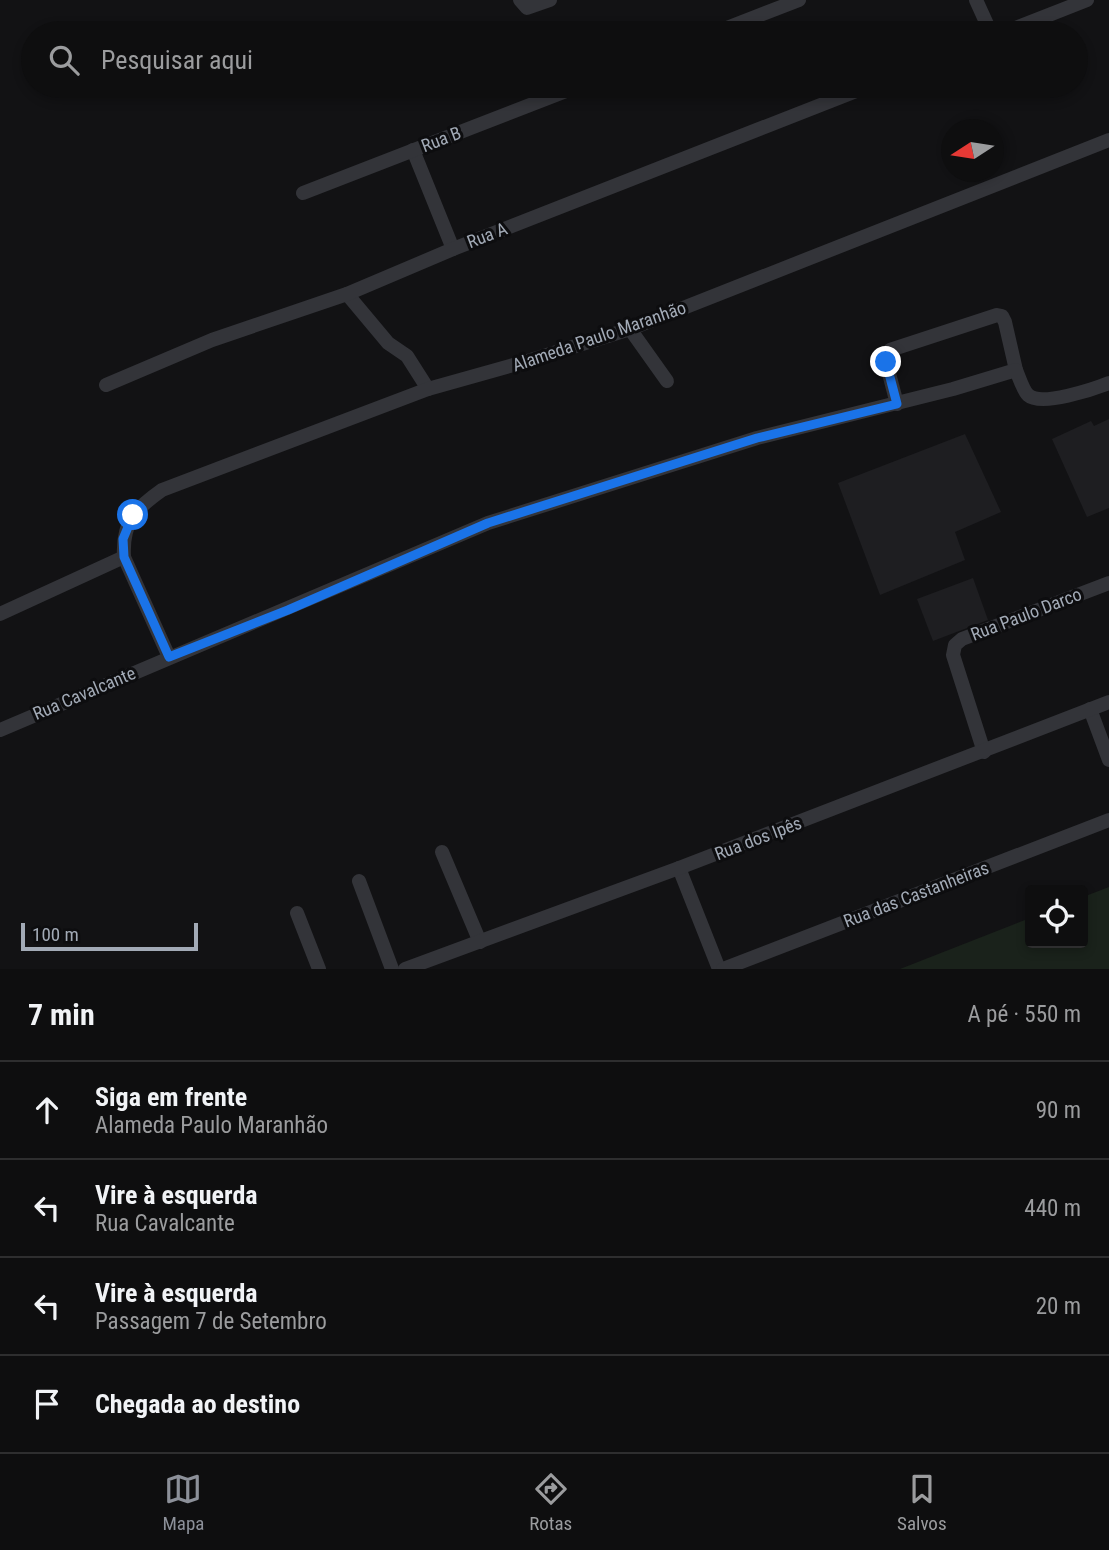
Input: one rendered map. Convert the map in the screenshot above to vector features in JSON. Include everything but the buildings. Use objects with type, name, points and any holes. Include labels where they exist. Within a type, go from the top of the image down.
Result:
[{"type":"street","points":[[520,0],[527,8],[551,0]]},
{"type":"street","points":[[745,21],[799,0]]},
{"type":"street","points":[[976,0],[986,21]]},
{"type":"street","points":[[1034,21],[1087,0]]},
{"type":"street","name":"Rua B","points":[[303,193],[548,98]]},
{"type":"street","name":"Rua A","points":[[106,385],[212,340],[347,294],[453,249],[838,98]]},
{"type":"street","name":"Alameda Paulo Maranhão","points":[[124,557],[123,539],[133,515],[162,490],[428,389],[630,329],[1109,140]]},
{"type":"street","points":[[414,150],[453,249]]},
{"type":"street","points":[[347,294],[388,343],[407,356],[428,389]]},
{"type":"street","points":[[897,404],[886,362],[890,350],[997,315],[1002,316],[1005,322],[1016,370],[1028,395],[1039,400],[1051,399],[1109,383]]},
{"type":"street","points":[[630,329],[667,381]]},
{"type":"street","name":"Rua Cavalcante","points":[[0,730],[488,523],[757,438],[897,404],[1016,370]]},
{"type":"street","points":[[0,614],[124,557],[169,657]]},
{"type":"street","name":"Rua Paulo Darco","points":[[984,752],[953,655],[955,645],[962,639],[1109,583]]},
{"type":"street","name":"Rua dos Ipês","points":[[405,969],[680,868],[1109,702]]},
{"type":"street","points":[[1090,709],[1109,760]]},
{"type":"street","name":"Rua das Castanheiras","points":[[721,969],[1109,820]]},
{"type":"street","points":[[442,852],[480,942]]},
{"type":"street","points":[[680,868],[721,969]]},
{"type":"street","points":[[359,881],[392,969]]},
{"type":"street","points":[[298,913],[318,969]]},
{"type":"shaded area","points":[[1109,419],[1109,508],[1087,517],[1052,439],[1091,421],[1094,426]]},
{"type":"shaded area","points":[[965,434],[1001,512],[955,532],[965,560],[880,595],[838,483]]},
{"type":"shaded area","points":[[973,578],[988,620],[933,641],[917,599]]},
{"type":"shaded area","points":[[1109,887],[1109,969],[900,969],[1025,920],[1025,948],[1088,948],[1088,895]]},
{"type":"route","points":[[133,515],[123,539],[124,557],[169,657],[288,610],[488,523],[757,438],[897,404],[886,362]]}]
